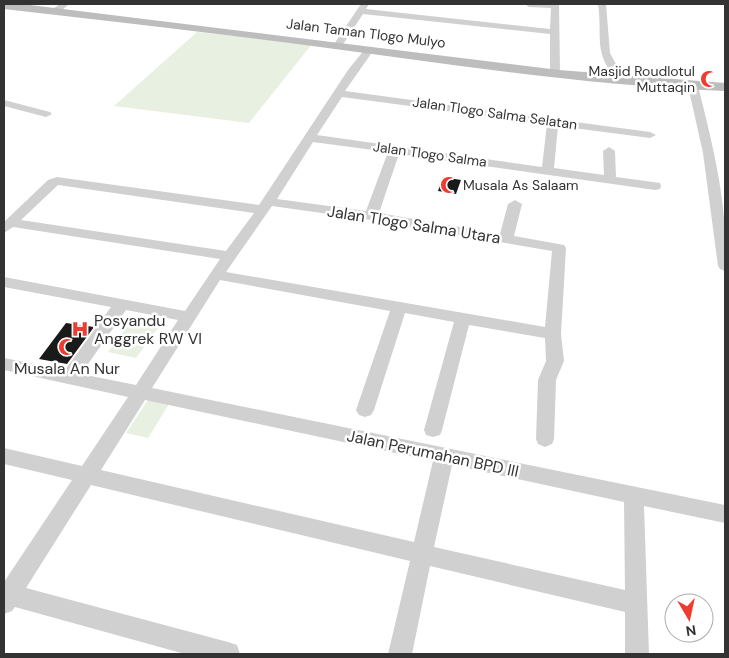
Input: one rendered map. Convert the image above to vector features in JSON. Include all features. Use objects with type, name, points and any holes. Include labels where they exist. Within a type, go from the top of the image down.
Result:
[{"type":"street","points":[[529,4],[555,5],[555,72]]},
{"type":"street","points":[[602,4],[604,13],[602,45],[612,71],[623,80]]},
{"type":"street","name":"Jalan Taman Tlogo Mulyo","points":[[4,5],[61,7],[368,51],[623,80],[725,87]]},
{"type":"street","points":[[337,46],[362,8],[430,20],[556,32]]},
{"type":"street","points":[[430,20],[434,10]]},
{"type":"street","points":[[495,26],[498,16]]},
{"type":"street","points":[[228,654],[6,597],[216,275],[266,206],[352,72],[368,51]]},
{"type":"street","points":[[694,86],[720,194],[725,266]]},
{"type":"street","name":"Jalan Tlogo Salma Selatan","points":[[339,93],[553,120],[650,135]]},
{"type":"street","points":[[4,103],[46,114]]},
{"type":"street","points":[[548,170],[553,120]]},
{"type":"street","name":"Jalan Tlogo Salma","points":[[311,138],[610,178],[655,186]]},
{"type":"street","points":[[371,216],[395,149]]},
{"type":"street","points":[[609,151],[610,178]]},
{"type":"street","points":[[709,153],[725,156]]},
{"type":"street","points":[[7,226],[52,183],[64,181],[266,206]]},
{"type":"street","points":[[506,239],[516,204]]},
{"type":"street","name":"Jalan Tlogo Salma Utara","points":[[266,206],[371,216],[559,248],[554,334]]},
{"type":"street","points":[[7,226],[231,256]]},
{"type":"street","points":[[216,275],[554,334],[555,361],[547,380],[545,439]]},
{"type":"street","points":[[4,282],[189,317]]},
{"type":"street","points":[[69,378],[122,304]]},
{"type":"street","points":[[365,410],[399,307]]},
{"type":"street","points":[[433,430],[463,318]]},
{"type":"street","name":"Jalan Perumahan BPD III","points":[[4,364],[725,514]]},
{"type":"street","points":[[400,654],[444,455]]},
{"type":"street","points":[[4,456],[636,604]]},
{"type":"street","points":[[634,495],[637,654]]},
{"type":"green space","points":[[197,32],[312,44],[249,123],[114,106]]},
{"type":"green space","points":[[134,318],[161,324],[136,358],[108,352]]},
{"type":"green space","points":[[148,400],[169,404],[148,438],[126,433]]},
{"type":"building","name":"Musala As Salaam","points":[[443,177],[461,180],[456,194],[438,191]]},
{"type":"building","name":"Musala An Nur","points":[[66,323],[94,327],[67,364],[39,359]]},
{"type":"place","name":"Masjid Roudlotul Muttaqin","points":[[709,79]]},
{"type":"place","name":"Musala As Salaam","points":[[449,185]]},
{"type":"place","name":"Posyandu Anggrek RW VI","points":[[80,329]]},
{"type":"place","name":"Musala An Nur","points":[[67,347]]}]
